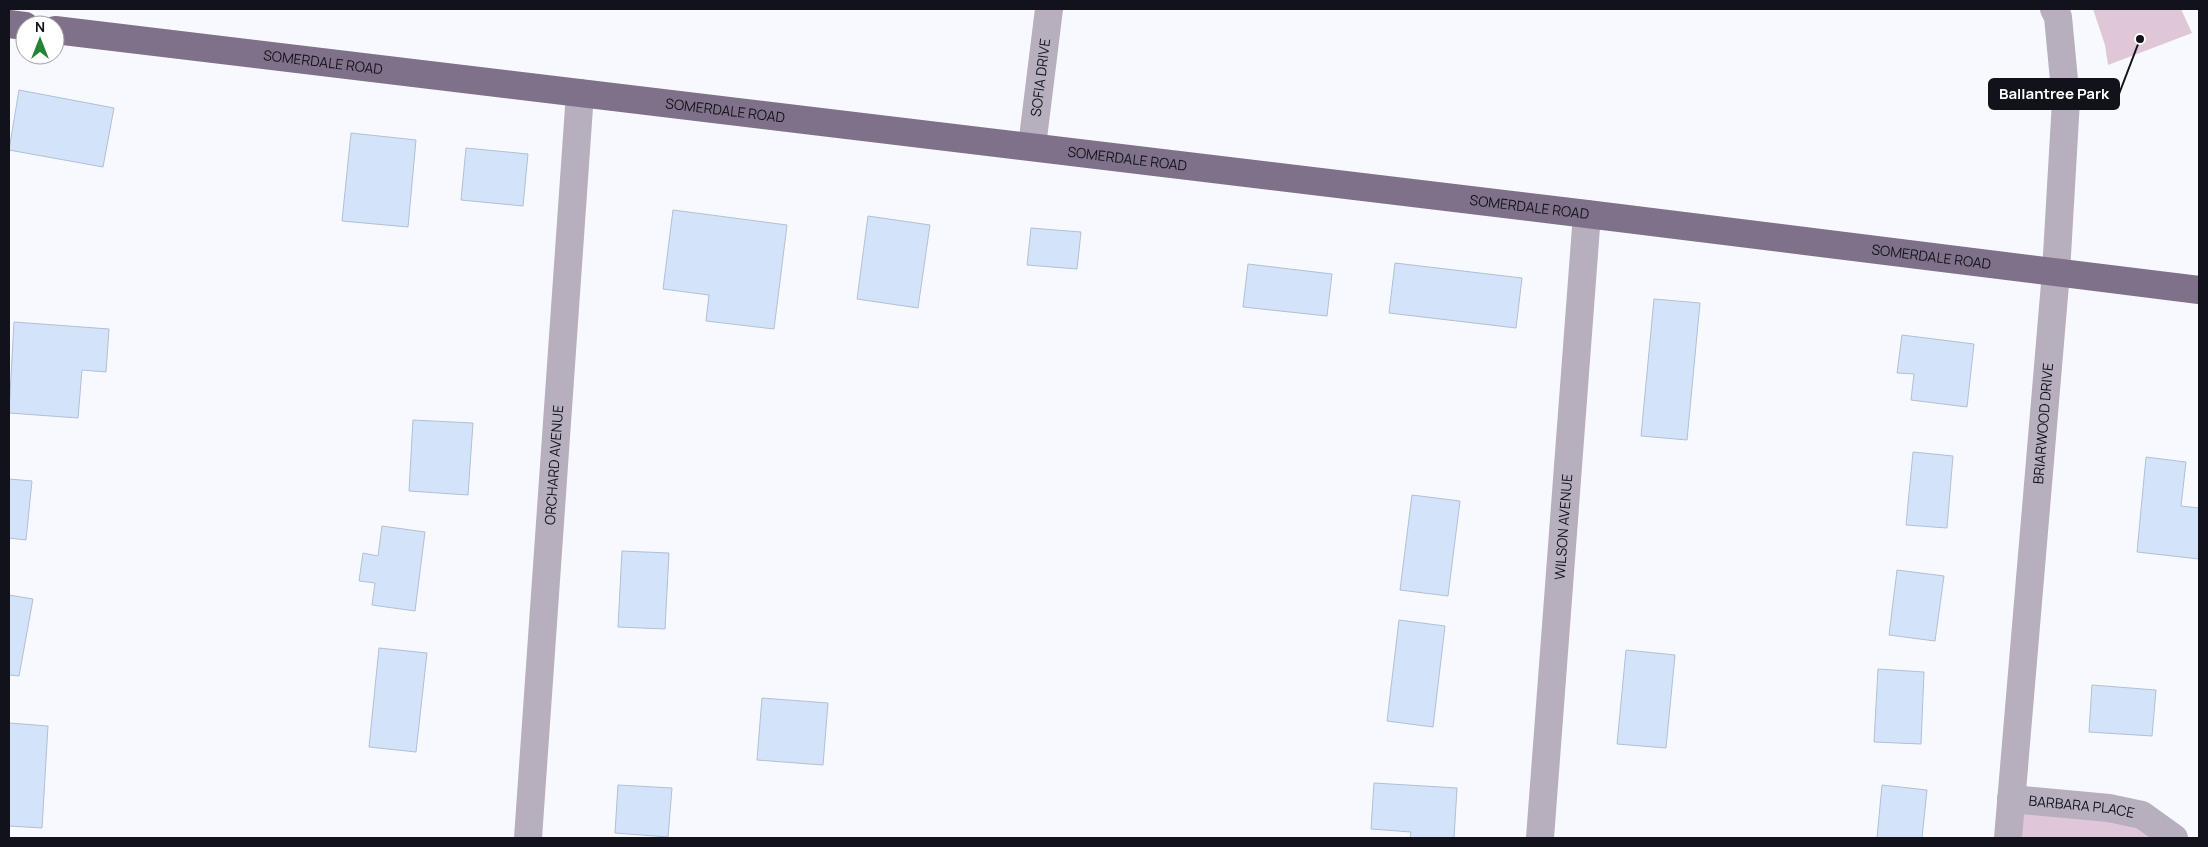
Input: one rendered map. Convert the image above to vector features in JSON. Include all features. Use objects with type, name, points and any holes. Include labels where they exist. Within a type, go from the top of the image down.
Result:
[{"type":"main road","name":"SOMERDALE ROAD","points":[[65,31],[1032,146],[2199,290]]},
{"type":"street","name":"SOFIA DRIVE","points":[[1032,146],[1049,9]]},
{"type":"street","name":"BRIARWOOD DRIVE","points":[[2008,838],[2056,272],[2066,101],[2058,17],[2054,9]]},
{"type":"street","name":"ORCHARD AVENUE","points":[[528,838],[580,93]]},
{"type":"street","name":"WILSON AVENUE","points":[[1540,838],[1587,214]]},
{"type":"street","name":"BARBARA PLACE","points":[[2011,799],[2109,808],[2142,815],[2174,838]]},
{"type":"shaded area","points":[[2093,9],[2181,9],[2192,33],[2108,65],[2105,45]]},
{"type":"shaded area","points":[[2011,799],[2071,805],[2174,838],[2008,838]]},
{"type":"building","points":[[19,90],[114,108],[103,167],[9,150]]},
{"type":"building","points":[[351,133],[416,140],[408,227],[342,221]]},
{"type":"building","points":[[466,148],[528,154],[523,206],[461,200]]},
{"type":"building","points":[[673,210],[787,225],[774,329],[706,321],[709,295],[663,289]]},
{"type":"building","points":[[868,216],[930,225],[918,308],[857,299]]},
{"type":"building","points":[[1031,228],[1081,232],[1077,269],[1027,265]]},
{"type":"building","points":[[1395,263],[1522,278],[1516,328],[1389,313]]},
{"type":"building","points":[[1248,264],[1332,274],[1327,316],[1243,307]]},
{"type":"building","points":[[1654,299],[1700,303],[1687,440],[1641,436]]},
{"type":"building","points":[[14,322],[109,329],[106,372],[82,370],[78,418],[9,413]]},
{"type":"building","points":[[1902,335],[1974,344],[1967,407],[1911,400],[1914,374],[1897,373]]},
{"type":"building","points":[[413,420],[473,423],[468,495],[409,491]]},
{"type":"building","points":[[1913,452],[1953,456],[1947,528],[1906,525]]},
{"type":"building","points":[[2146,457],[2186,462],[2181,506],[2199,508],[2199,559],[2137,552]]},
{"type":"building","points":[[9,479],[32,481],[26,540],[9,538]]},
{"type":"building","points":[[1412,495],[1460,501],[1448,596],[1400,590]]},
{"type":"building","points":[[382,526],[425,532],[415,611],[372,605],[375,583],[359,581],[363,553],[378,556]]},
{"type":"building","points":[[622,551],[669,553],[665,629],[618,627]]},
{"type":"building","points":[[1897,570],[1944,576],[1935,641],[1889,635]]},
{"type":"building","points":[[9,595],[33,599],[19,676],[9,675]]},
{"type":"building","points":[[1399,620],[1445,626],[1433,727],[1387,721]]},
{"type":"building","points":[[379,648],[427,653],[416,752],[369,747]]},
{"type":"building","points":[[1626,650],[1675,655],[1666,748],[1617,744]]},
{"type":"building","points":[[1878,669],[1924,672],[1921,744],[1874,742]]},
{"type":"building","points":[[2092,685],[2156,690],[2152,736],[2089,732]]},
{"type":"building","points":[[762,698],[828,703],[823,765],[757,760]]},
{"type":"building","points":[[9,723],[48,726],[42,828],[9,826]]},
{"type":"building","points":[[1374,783],[1457,788],[1454,838],[1410,838],[1411,832],[1371,829]]},
{"type":"building","points":[[618,785],[672,788],[668,837],[615,833]]},
{"type":"building","points":[[1882,785],[1927,790],[1922,838],[1877,838]]},
{"type":"place","name":"Ballantree Park","points":[[2140,39]]}]
